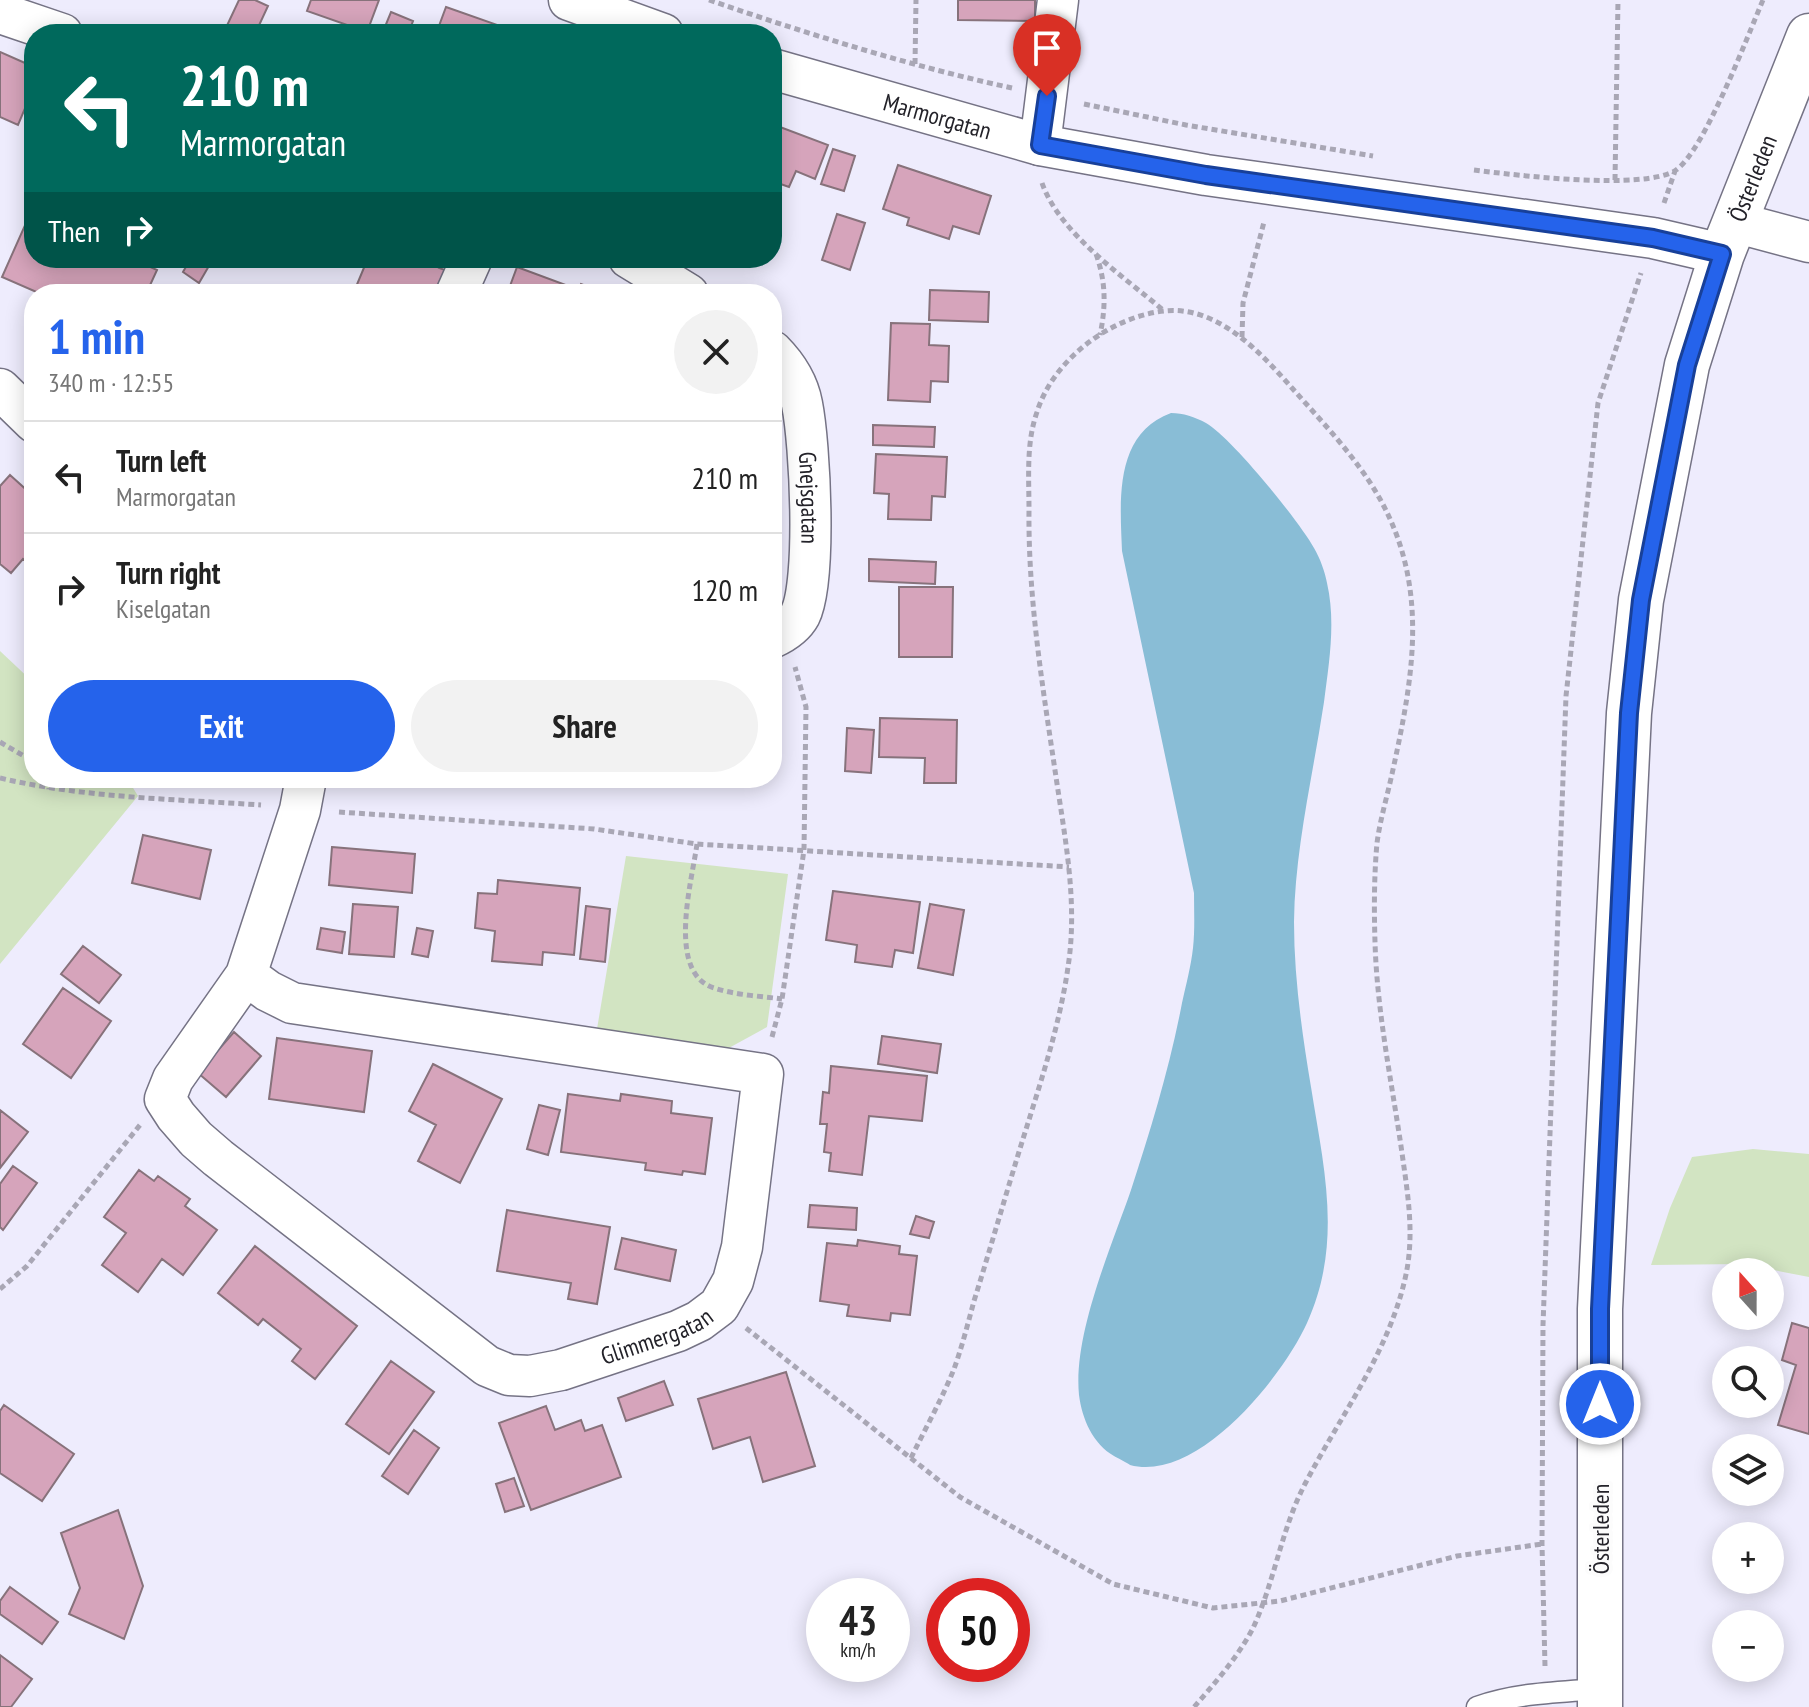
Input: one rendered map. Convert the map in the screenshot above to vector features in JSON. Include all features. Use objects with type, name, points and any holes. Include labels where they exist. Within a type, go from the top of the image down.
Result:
[{"type":"main road","name":"Österleden","points":[[1600,1698],[1600,1309],[1629,713],[1641,600],[1687,365],[1728,238],[1809,36]]},
{"type":"street","points":[[1040,145],[1058,0]]},
{"type":"street","points":[[0,13],[32,24]]},
{"type":"street","points":[[575,13],[621,24]]},
{"type":"street","name":"Marmorgatan","points":[[782,72],[1040,145],[1206,175],[1653,238],[1809,242]]},
{"type":"street","points":[[645,268],[672,284]]},
{"type":"street","name":"Gnejsgatan","points":[[782,361],[802,402],[809,467],[809,585],[800,616],[782,632]]},
{"type":"street","points":[[0,389],[24,412]]},
{"type":"street","points":[[165,1099],[187,1056],[246,975],[303,794]]},
{"type":"street","points":[[246,975],[292,1003],[763,1074]]},
{"type":"street","name":"Glimmergatan","points":[[165,1099],[196,1139],[218,1158],[487,1366],[509,1375],[530,1376],[576,1365],[678,1331],[719,1306],[733,1281],[742,1247],[763,1074]]},
{"type":"lane","points":[[1477,1707],[1545,1693],[1600,1698]]},
{"type":"path","points":[[709,0],[779,24]]},
{"type":"path","points":[[915,64],[916,0]]},
{"type":"path","points":[[1615,180],[1618,0]]},
{"type":"path","points":[[1545,1693],[1543,1325],[1566,696],[1598,403],[1675,171],[1705,128],[1763,0]]},
{"type":"path","points":[[782,25],[965,78],[1186,125],[1385,158]]},
{"type":"path","points":[[1242,338],[1243,303],[1283,141]]},
{"type":"path","points":[[1040,145],[1037,163],[1046,193],[1061,217],[1096,253],[1164,311]]},
{"type":"path","points":[[1472,170],[1558,179],[1615,180],[1675,171]]},
{"type":"path","points":[[1096,253],[1105,290],[1100,336]]},
{"type":"path","points":[[911,1458],[954,1370],[1056,1029],[1069,957],[1069,867],[1039,659],[1029,536],[1030,439],[1039,403],[1057,374],[1080,348],[1135,318],[1164,311],[1189,312],[1215,321],[1242,338],[1278,372],[1353,458],[1381,501],[1400,545],[1412,585],[1414,625],[1407,698],[1378,839],[1375,886],[1375,950],[1382,1019],[1412,1226],[1407,1271],[1396,1312],[1375,1360],[1303,1487],[1283,1535],[1251,1632],[1194,1707]]},
{"type":"path","points":[[763,1074],[782,999],[804,850],[806,707],[782,643]]},
{"type":"path","points":[[0,742],[24,756]]},
{"type":"path","points":[[0,778],[24,783]]},
{"type":"path","points":[[45,788],[89,795],[159,798],[303,794],[697,844],[1069,867]]},
{"type":"path","points":[[697,844],[684,944],[695,975],[711,988],[782,999]]},
{"type":"path","points":[[0,1289],[27,1266],[136,1129],[165,1099]]},
{"type":"path","points":[[719,1306],[960,1497],[1113,1584],[1213,1608],[1263,1603],[1457,1556],[1542,1544]]},
{"type":"green space","points":[[0,651],[24,674],[24,788],[133,788],[138,796],[0,964]]},
{"type":"green space","points":[[626,856],[788,874],[767,1027],[727,1049],[597,1029]]},
{"type":"green space","points":[[1753,1149],[1809,1154],[1809,1277],[1784,1272],[1784,1258],[1712,1258],[1712,1264],[1651,1265],[1670,1208],[1692,1157]]},
{"type":"water","points":[[1171,413],[1189,416],[1217,431],[1280,500],[1318,556],[1330,598],[1330,657],[1301,839],[1294,922],[1299,1005],[1325,1177],[1328,1235],[1318,1293],[1307,1323],[1279,1370],[1235,1421],[1210,1442],[1183,1458],[1156,1466],[1130,1465],[1100,1445],[1083,1413],[1079,1371],[1095,1291],[1131,1190],[1166,1074],[1193,948],[1194,893],[1122,551],[1122,490],[1130,452],[1139,436],[1152,423]]},
{"type":"building","points":[[239,0],[255,0],[268,6],[260,24],[228,24]]},
{"type":"building","points":[[311,0],[379,0],[370,24],[344,24],[307,11]]},
{"type":"building","points":[[958,0],[1035,0],[1035,21],[958,20]]},
{"type":"building","points":[[446,7],[494,24],[440,24]]},
{"type":"building","points":[[391,12],[413,21],[412,24],[386,24]]},
{"type":"building","points":[[0,52],[24,63],[24,111],[18,125],[0,117]]},
{"type":"building","points":[[782,128],[828,145],[815,179],[796,171],[789,187],[782,185]]},
{"type":"building","points":[[833,149],[855,156],[844,191],[821,184]]},
{"type":"building","points":[[898,165],[991,196],[979,234],[953,226],[949,239],[907,225],[909,218],[883,209]]},
{"type":"building","points":[[837,214],[865,223],[850,270],[822,260]]},
{"type":"building","points":[[24,228],[24,268],[157,270],[151,284],[24,284],[24,287],[2,277]]},
{"type":"building","points":[[185,268],[208,268],[199,283],[183,272]]},
{"type":"building","points":[[364,268],[439,268],[451,272],[446,284],[357,284]]},
{"type":"building","points":[[517,268],[520,268],[563,284],[511,284]]},
{"type":"building","points":[[930,290],[989,292],[988,322],[929,320]]},
{"type":"building","points":[[891,323],[930,324],[929,345],[949,346],[948,382],[931,381],[930,402],[888,400]]},
{"type":"building","points":[[873,425],[935,427],[934,447],[873,445]]},
{"type":"building","points":[[876,454],[947,457],[945,497],[932,496],[931,520],[888,519],[889,494],[874,493]]},
{"type":"building","points":[[10,475],[24,488],[24,560],[11,573],[0,564],[0,486]]},
{"type":"building","points":[[869,559],[936,562],[935,584],[869,581]]},
{"type":"building","points":[[899,587],[953,587],[952,657],[899,657]]},
{"type":"building","points":[[880,718],[957,720],[956,783],[924,783],[925,758],[879,757]]},
{"type":"building","points":[[847,728],[874,730],[871,773],[845,771]]},
{"type":"building","points":[[143,835],[211,850],[200,899],[132,883]]},
{"type":"building","points":[[332,847],[415,854],[412,893],[329,885]]},
{"type":"building","points":[[498,880],[580,888],[574,955],[543,952],[542,965],[492,961],[495,931],[475,928],[478,893],[497,894]]},
{"type":"building","points":[[833,891],[920,902],[913,953],[895,950],[892,967],[855,962],[857,945],[826,940]]},
{"type":"building","points":[[353,904],[398,907],[394,957],[349,954]]},
{"type":"building","points":[[930,904],[964,910],[953,975],[918,968]]},
{"type":"building","points":[[586,906],[610,909],[605,962],[580,959]]},
{"type":"building","points":[[321,928],[345,932],[342,953],[317,949]]},
{"type":"building","points":[[417,928],[433,931],[428,957],[412,954]]},
{"type":"building","points":[[83,946],[121,975],[99,1003],[61,974]]},
{"type":"building","points":[[63,988],[111,1021],[71,1078],[23,1044]]},
{"type":"building","points":[[234,1032],[261,1056],[226,1097],[198,1073]]},
{"type":"building","points":[[882,1036],[941,1044],[937,1073],[878,1064]]},
{"type":"building","points":[[277,1038],[372,1051],[364,1112],[269,1099]]},
{"type":"building","points":[[433,1064],[502,1099],[460,1183],[418,1161],[436,1125],[409,1111]]},
{"type":"building","points":[[831,1066],[927,1076],[922,1121],[869,1116],[862,1175],[829,1171],[831,1153],[824,1152],[827,1124],[820,1124],[823,1092],[829,1093]]},
{"type":"building","points":[[568,1094],[620,1101],[621,1094],[672,1101],[671,1113],[712,1118],[705,1174],[683,1171],[682,1175],[645,1170],[646,1163],[561,1152]]},
{"type":"building","points":[[539,1105],[560,1110],[548,1155],[527,1149]]},
{"type":"building","points":[[0,1110],[28,1132],[0,1168]]},
{"type":"building","points":[[13,1166],[37,1183],[3,1230],[0,1227],[0,1184]]},
{"type":"building","points":[[139,1170],[154,1181],[158,1176],[190,1199],[185,1206],[217,1230],[183,1275],[162,1259],[138,1292],[102,1265],[126,1233],[104,1217]]},
{"type":"building","points":[[810,1205],[857,1208],[856,1230],[808,1227]]},
{"type":"building","points":[[507,1210],[610,1227],[597,1304],[568,1299],[571,1283],[497,1271]]},
{"type":"building","points":[[916,1216],[934,1222],[929,1238],[910,1234]]},
{"type":"building","points":[[622,1238],[676,1250],[670,1281],[615,1269]]},
{"type":"building","points":[[858,1240],[900,1246],[899,1254],[917,1256],[910,1315],[891,1313],[890,1321],[847,1316],[849,1305],[820,1301],[827,1243],[857,1246]]},
{"type":"building","points":[[255,1246],[357,1326],[315,1379],[292,1361],[301,1349],[263,1319],[258,1325],[218,1293]]},
{"type":"building","points":[[1792,1323],[1809,1328],[1809,1434],[1778,1425],[1780,1418],[1784,1418],[1784,1405],[1796,1365],[1784,1361]]},
{"type":"building","points":[[391,1361],[434,1392],[389,1454],[346,1424]]},
{"type":"building","points":[[786,1372],[815,1466],[763,1482],[750,1437],[713,1449],[698,1399]]},
{"type":"building","points":[[664,1381],[673,1405],[626,1421],[618,1398]]},
{"type":"building","points":[[4,1405],[74,1454],[42,1501],[0,1473],[0,1411]]},
{"type":"building","points":[[546,1406],[555,1430],[581,1420],[585,1431],[602,1425],[621,1477],[531,1510],[499,1423]]},
{"type":"building","points":[[414,1430],[439,1448],[408,1494],[382,1476]]},
{"type":"building","points":[[514,1478],[524,1506],[505,1512],[496,1484]]},
{"type":"building","points":[[118,1510],[143,1586],[124,1639],[69,1614],[80,1588],[61,1533]]},
{"type":"building","points":[[10,1587],[58,1622],[42,1644],[0,1614],[0,1601]]},
{"type":"building","points":[[0,1655],[32,1679],[11,1707],[0,1707]]},
{"type":"route","points":[[1047,96],[1040,145],[1206,175],[1653,238],[1722,254],[1687,365],[1641,600],[1629,713],[1600,1309],[1600,1404]]}]
